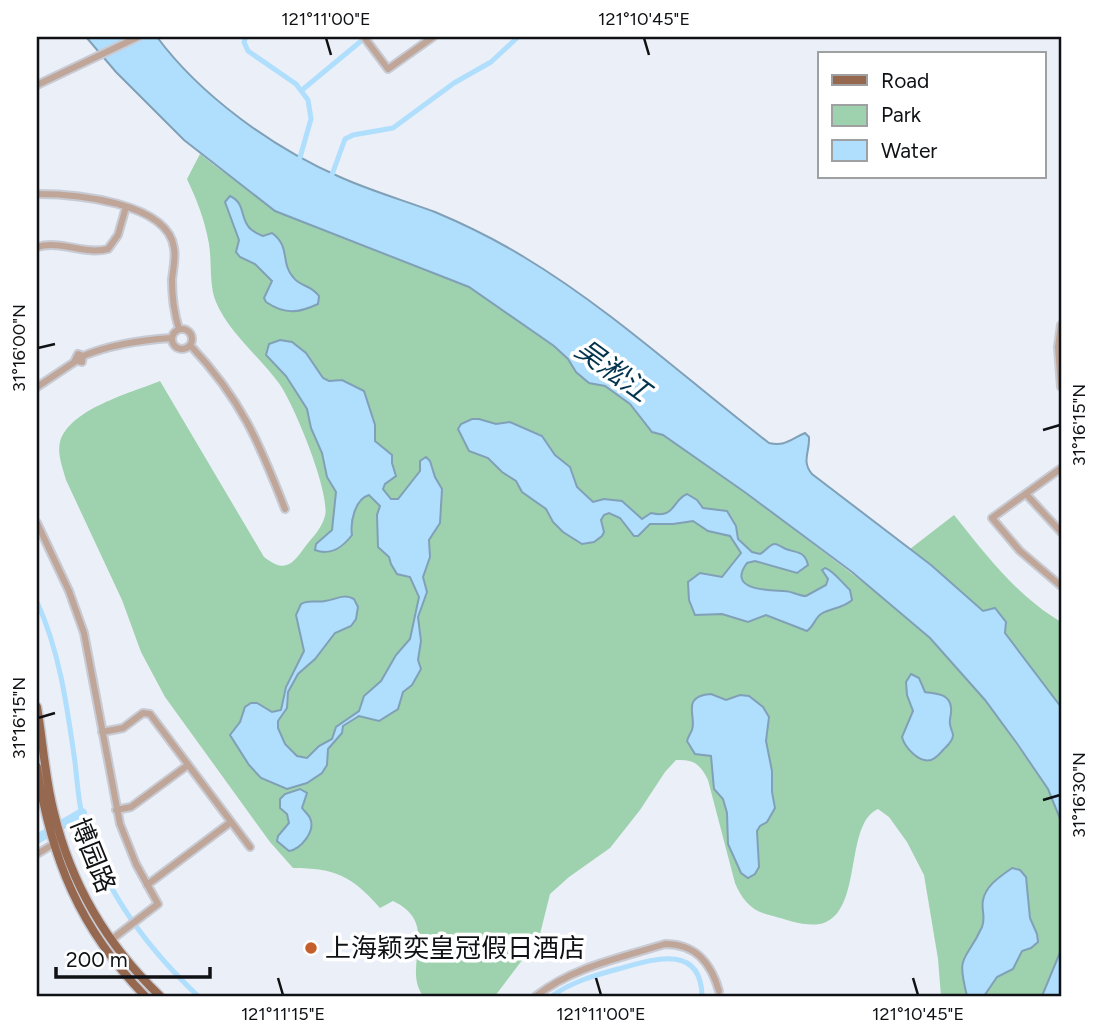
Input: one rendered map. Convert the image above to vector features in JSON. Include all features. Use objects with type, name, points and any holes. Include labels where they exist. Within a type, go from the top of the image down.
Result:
[{"type":"main road","name":"博园路","points":[[37,708],[49,812]]},
{"type":"main road","name":"博园路","points":[[37,768],[65,878],[93,931],[122,971],[145,996]]},
{"type":"main road","name":"博园路","points":[[57,842],[111,940],[160,996]]},
{"type":"street","points":[[37,85],[138,37]]},
{"type":"street","points":[[366,40],[388,69],[433,37]]},
{"type":"street","points":[[37,194],[81,196],[127,207],[150,216],[166,227],[174,247],[172,297],[179,329]]},
{"type":"street","points":[[37,247],[52,244],[100,250],[108,248],[118,235],[127,207]]},
{"type":"street","points":[[1061,325],[1058,347],[1061,387]]},
{"type":"street","points":[[37,387],[76,361],[77,355],[83,356],[131,342],[171,338],[179,329],[186,329],[190,333],[190,345]]},
{"type":"street","points":[[171,338],[174,346],[179,349],[190,345]]},
{"type":"street","points":[[190,345],[221,380],[247,419],[285,509]]},
{"type":"street","points":[[1061,471],[1060,469],[992,518],[1020,551],[1061,586]]},
{"type":"street","points":[[1026,494],[1061,532]]},
{"type":"street","points":[[37,523],[63,576],[88,648],[116,810],[124,838],[158,904],[111,940]]},
{"type":"street","points":[[103,732],[121,729],[143,713],[150,714],[250,847]]},
{"type":"street","points":[[116,810],[131,807],[188,765]]},
{"type":"street","points":[[147,885],[231,822]]},
{"type":"street","points":[[37,854],[57,842]]},
{"type":"street","points":[[536,996],[558,980],[579,970],[665,944],[693,950],[705,960],[714,973],[719,991]]},
{"type":"green space","points":[[200,154],[275,211],[469,287],[554,346],[569,359],[576,372],[589,382],[605,386],[630,404],[652,432],[663,435],[746,493],[901,611],[930,638],[985,700],[1048,789],[1061,821],[1061,950],[1042,996],[941,996],[938,959],[924,875],[907,842],[889,817],[878,809],[868,817],[861,830],[845,900],[837,913],[826,922],[792,922],[754,909],[741,896],[735,883],[708,780],[699,766],[687,760],[676,760],[665,772],[610,848],[550,894],[539,938],[495,996],[423,996],[417,984],[416,972],[418,933],[415,921],[407,910],[393,901],[380,908],[351,881],[332,872],[293,868],[270,842],[165,697],[141,652],[122,600],[66,480],[60,457],[60,442],[75,420],[118,397],[160,381],[264,557],[280,566],[289,564],[318,531],[323,521],[325,505],[317,469],[293,408],[278,382],[228,324],[216,302],[211,282],[207,235],[187,179]]},
{"type":"green space","points":[[954,515],[1016,587],[1061,622],[1061,707],[1005,633],[910,549]]},
{"type":"water","name":"吴淞江","points":[[86,37],[157,37],[195,80],[264,136],[315,165],[458,222],[524,257],[619,323],[769,443],[784,443],[805,433],[809,437],[807,465],[812,474],[931,565],[983,611],[995,608],[1006,622],[1005,633],[1061,707],[1061,821],[1048,789],[985,700],[930,638],[852,572],[746,493],[663,435],[652,432],[630,404],[605,386],[589,383],[554,346],[469,287],[275,211],[184,140],[116,72]]},
{"type":"water","points":[[230,196],[238,202],[251,229],[263,236],[272,233],[278,238],[284,249],[289,271],[296,280],[319,296],[318,304],[305,309],[286,311],[266,302],[264,298],[272,281],[255,264],[236,252],[239,240],[225,202]]},
{"type":"water","points":[[280,340],[292,342],[306,353],[323,378],[329,381],[342,380],[364,391],[375,425],[375,441],[392,455],[396,476],[385,484],[383,489],[391,499],[398,499],[420,471],[420,461],[426,457],[442,489],[440,523],[429,540],[430,557],[423,577],[427,592],[418,617],[421,641],[418,660],[421,669],[412,685],[403,692],[398,709],[379,721],[359,716],[343,726],[342,733],[328,749],[327,765],[322,773],[307,783],[287,789],[261,778],[249,765],[230,735],[240,722],[245,707],[251,703],[257,703],[272,712],[281,710],[286,687],[304,651],[296,615],[301,604],[346,597],[354,599],[358,607],[356,619],[351,626],[335,633],[315,659],[298,674],[288,692],[287,708],[278,721],[285,744],[297,756],[307,758],[319,746],[332,739],[336,727],[359,711],[364,696],[381,681],[396,655],[410,639],[419,597],[410,577],[397,574],[389,557],[378,547],[377,515],[380,506],[369,495],[357,506],[352,535],[340,547],[331,551],[315,550],[316,544],[332,530],[336,492],[327,477],[307,409],[286,376],[266,355],[269,344]]},
{"type":"water","points":[[472,419],[496,424],[510,422],[542,436],[555,455],[570,467],[577,487],[593,502],[604,499],[622,501],[642,519],[651,513],[665,514],[687,494],[703,508],[727,511],[736,526],[738,539],[752,552],[760,554],[776,544],[800,553],[807,560],[808,565],[797,573],[755,561],[747,563],[742,579],[752,587],[806,596],[826,585],[828,579],[822,570],[825,568],[850,590],[852,600],[821,614],[807,631],[766,615],[748,622],[722,614],[695,615],[689,600],[688,582],[700,573],[722,577],[741,553],[730,536],[708,531],[693,521],[650,524],[638,536],[634,536],[620,518],[609,513],[601,520],[604,532],[602,536],[594,542],[582,544],[563,532],[546,509],[522,492],[516,481],[488,458],[469,451],[458,429],[461,424]]},
{"type":"water","points":[[911,674],[919,678],[925,692],[941,695],[950,703],[952,739],[931,760],[913,754],[902,737],[913,711],[906,682]]},
{"type":"water","points":[[711,694],[726,700],[740,695],[749,696],[763,707],[769,717],[766,741],[775,808],[767,822],[757,831],[759,867],[755,874],[748,878],[741,873],[728,844],[727,813],[723,799],[714,789],[711,756],[695,754],[687,741],[693,725],[693,703],[701,696]]},
{"type":"water","points":[[300,789],[307,793],[302,808],[310,818],[311,828],[302,843],[289,851],[277,841],[289,823],[287,814],[280,808],[280,799],[285,794]]},
{"type":"water","points":[[1012,868],[1020,870],[1026,877],[1030,918],[1038,942],[1022,951],[1013,969],[997,977],[984,996],[967,996],[962,965],[983,924],[985,895],[995,881]]},
{"type":"water","points":[[1061,950],[1061,996],[1042,996]]},
{"type":"waterway","points":[[246,37],[244,42],[248,51],[296,84],[308,100],[311,119],[299,161]]},
{"type":"waterway","points":[[302,90],[366,37]]},
{"type":"waterway","points":[[330,180],[345,139],[353,135],[393,128],[454,83],[491,62],[518,37]]},
{"type":"waterway","points":[[37,602],[52,640],[62,680],[81,809],[90,841],[127,914],[160,957],[198,996]]},
{"type":"waterway","points":[[37,839],[82,813]]},
{"type":"waterway","points":[[552,996],[575,983],[601,974],[659,959],[684,961],[693,968],[699,979],[702,996]]},
{"type":"place","name":"上海颖奕皇冠假日酒店","points":[[311,948]]}]
